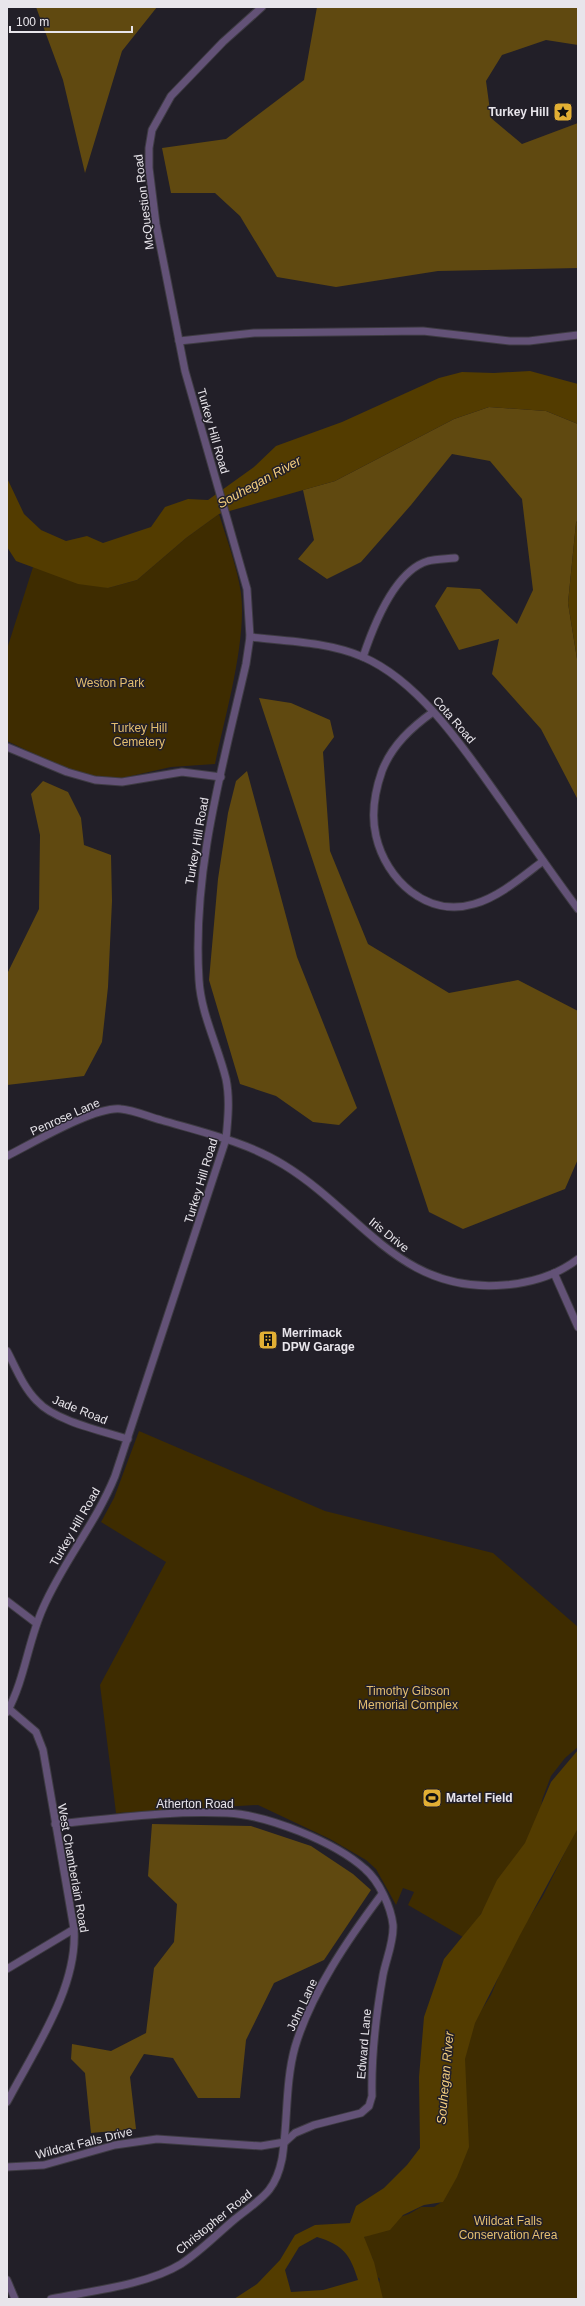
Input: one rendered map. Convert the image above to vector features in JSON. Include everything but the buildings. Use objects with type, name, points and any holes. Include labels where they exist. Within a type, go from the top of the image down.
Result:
[{"type":"street","name":"McQuestion Road","points":[[179,341],[157,232],[149,168],[149,148],[152,130],[160,112],[183,82],[262,7]]},
{"type":"street","points":[[179,341],[210,336],[254,333],[423,331],[522,341],[578,335]]},
{"type":"street","name":"Turkey Hill Road","points":[[8,1710],[24,1669],[36,1623],[51,1590],[94,1520],[110,1489],[128,1439],[226,1139],[228,1102],[226,1080],[204,1010],[199,982],[197,946],[201,876],[207,839],[246,664],[250,637],[248,589],[191,397],[179,341]]},
{"type":"street","points":[[363,657],[380,612],[402,581],[416,567],[427,561],[455,558]]},
{"type":"street","name":"Cota Road","points":[[250,637],[323,647],[363,657],[399,680],[433,712],[464,748],[578,909]]},
{"type":"street","points":[[433,712],[408,732],[396,746],[382,770],[375,798],[374,817],[376,836],[391,870],[404,886],[419,898],[436,906],[455,908],[474,904],[491,897],[543,861]]},
{"type":"street","points":[[7,747],[68,772],[95,780],[122,782],[182,772],[221,777]]},
{"type":"street","name":"Penrose Lane","points":[[7,1156],[103,1110],[121,1109],[226,1139]]},
{"type":"street","name":"Iris Drive","points":[[226,1139],[284,1164],[323,1193],[396,1257],[438,1278],[462,1285],[513,1285],[554,1273],[578,1259]]},
{"type":"street","points":[[554,1273],[578,1327]]},
{"type":"street","name":"Jade Road","points":[[7,1351],[26,1387],[37,1402],[53,1413],[71,1421],[128,1439]]},
{"type":"street","points":[[7,1601],[36,1623]]},
{"type":"street","name":"West Chamberlain Road","points":[[7,2102],[66,1986],[75,1946],[74,1929],[40,1741],[29,1724],[8,1710]]},
{"type":"street","name":"Atherton Road","points":[[54,1824],[190,1813],[227,1813],[248,1816],[291,1829],[336,1850],[365,1868],[376,1882],[382,1894]]},
{"type":"street","name":"John Lane","points":[[285,2142],[292,2067],[301,2031],[322,1987],[344,1948],[382,1894]]},
{"type":"street","name":"Edward Lane","points":[[285,2142],[295,2133],[314,2125],[348,2118],[361,2113],[369,2106],[372,2096],[380,1994],[386,1958],[393,1934],[390,1913],[382,1894]]},
{"type":"street","points":[[7,1968],[74,1929]]},
{"type":"street","name":"Wildcat Falls Drive","points":[[7,2167],[44,2165],[115,2145],[157,2139],[261,2146],[285,2142]]},
{"type":"street","name":"Christopher Road","points":[[51,2299],[150,2278],[179,2264],[206,2246],[271,2190],[279,2172],[285,2142]]},
{"type":"street","points":[[7,2280],[15,2299]]},
{"type":"green space","name":"Weston Park","points":[[219,514],[237,573],[241,593],[242,612],[238,656],[215,764],[171,767],[122,778],[95,778],[69,770],[7,741],[7,649],[33,567],[108,588],[137,580],[186,538]]},
{"type":"green space","name":"Timothy Gibson Memorial Complex","points":[[139,1431],[325,1511],[493,1553],[578,1627],[578,1747],[565,1758],[551,1776],[542,1800],[540,1817],[533,1834],[477,1920],[463,1937],[408,1905],[414,1892],[403,1888],[396,1905],[376,1869],[366,1860],[330,1839],[258,1805],[116,1813],[100,1685],[166,1562],[101,1522],[114,1498]]},
{"type":"green space","name":"Wildcat Falls Conservation Area","points":[[578,1826],[578,2299],[375,2299],[380,2279],[374,2274],[373,2259],[367,2252],[363,2238],[388,2221],[409,2214],[421,2207],[434,2207],[443,2201],[460,2071],[472,2025],[491,1995],[512,1944],[543,1896]]},
{"type":"shaded area","points":[[36,7],[157,7],[122,51],[85,173],[63,80]]},
{"type":"shaded area","points":[[317,7],[578,7],[578,45],[546,40],[502,55],[486,81],[491,118],[522,144],[578,123],[578,268],[438,271],[336,287],[277,277],[240,216],[215,193],[171,193],[162,148],[226,139],[304,80]]},
{"type":"shaded area","points":[[489,407],[546,411],[578,424],[578,519],[576,523],[568,603],[578,665],[578,800],[541,729],[492,674],[499,639],[459,650],[435,606],[447,587],[480,589],[517,624],[533,590],[522,499],[490,461],[452,454],[411,505],[361,562],[327,579],[298,559],[314,540],[303,490],[335,481],[454,419]]},
{"type":"shaded area","points":[[259,698],[291,703],[330,720],[334,737],[323,752],[330,851],[368,944],[449,993],[518,980],[578,1011],[578,1159],[565,1189],[463,1229],[429,1212]]},
{"type":"shaded area","points":[[247,771],[297,957],[357,1108],[339,1125],[313,1122],[276,1096],[240,1084],[209,980],[218,879],[228,813],[236,781]]},
{"type":"shaded area","points":[[43,781],[68,792],[81,818],[84,845],[111,855],[112,901],[108,987],[102,1042],[84,1076],[7,1085],[7,974],[39,909],[40,835],[31,794]]},
{"type":"shaded area","points":[[152,1824],[251,1826],[311,1846],[353,1874],[371,1890],[324,1960],[274,1983],[246,2040],[240,2098],[198,2098],[173,2058],[144,2054],[130,2077],[136,2129],[91,2133],[85,2073],[71,2059],[72,2044],[111,2051],[146,2033],[154,1968],[174,1942],[177,1904],[148,1876]]},
{"type":"water","name":"Souhegan River","points":[[530,371],[578,384],[578,424],[546,411],[489,407],[454,419],[335,481],[219,514],[186,538],[137,580],[108,588],[78,584],[16,561],[7,547],[7,478],[24,514],[41,530],[66,541],[87,536],[103,543],[151,527],[165,507],[188,499],[208,500],[254,467],[276,446],[342,422],[439,378],[462,372],[494,373]]},
{"type":"water","points":[[578,519],[578,665],[568,603],[576,523]]},
{"type":"water","name":"Souhegan River","points":[[578,1750],[578,1828],[520,1935],[475,2023],[465,2059],[469,2147],[457,2177],[443,2202],[424,2205],[403,2215],[390,2230],[364,2237],[374,2262],[383,2299],[234,2299],[257,2284],[280,2260],[295,2235],[315,2225],[350,2223],[356,2206],[384,2188],[407,2165],[420,2148],[419,2077],[424,2017],[444,1959],[481,1914],[497,1880],[525,1843],[551,1782]],"holes":[[[317,2237],[333,2243],[344,2252],[352,2263],[358,2280],[323,2290],[291,2292],[285,2270],[299,2247]]]},
{"type":"place","name":"Turkey Hill","points":[[563,112]]},
{"type":"place","name":"Merrimack DPW Garage","points":[[268,1340]]},
{"type":"place","name":"Martel Field","points":[[432,1798]]},
{"type":"park label","name":"Turkey Hill Cemetery","points":[[139,735]]}]
